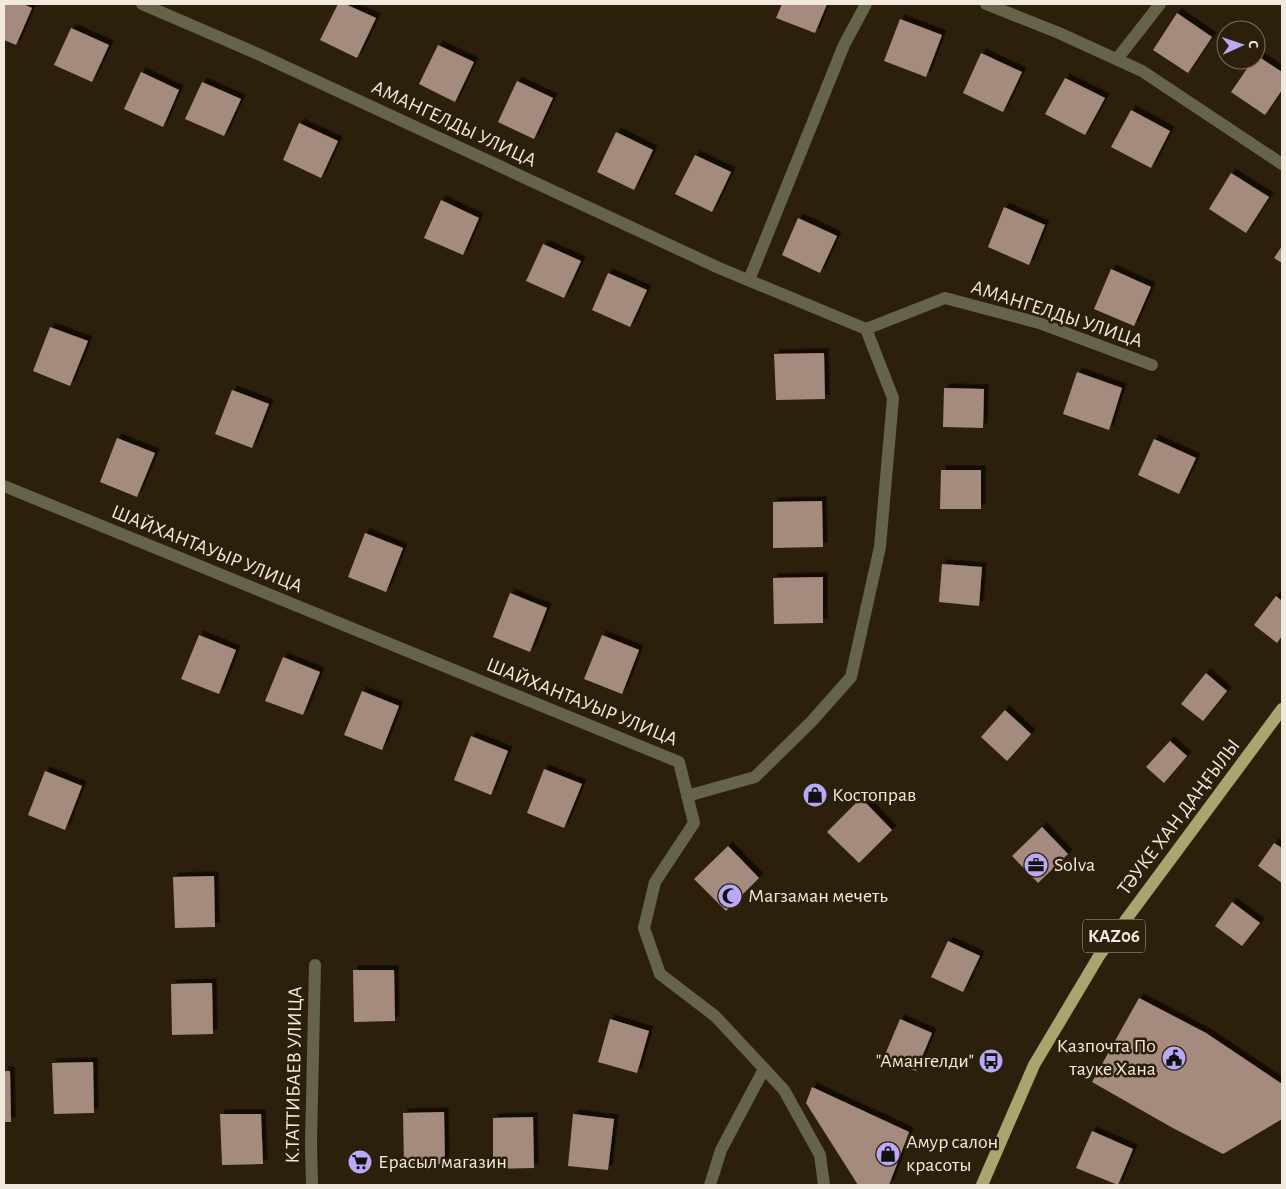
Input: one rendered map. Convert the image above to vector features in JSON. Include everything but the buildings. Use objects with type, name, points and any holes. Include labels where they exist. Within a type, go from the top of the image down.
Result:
[{"type":"main road","name":"ТӘУКЕ ХАН ДАҢҒЫЛЫ","points":[[982,1185],[1034,1065],[1100,956],[1282,709]]},
{"type":"street","name":"АМАНГЕЛДЫ УЛИЦА","points":[[142,4],[267,58],[749,280],[866,329],[945,298],[1039,323],[1152,365]]},
{"type":"street","points":[[749,280],[844,45],[866,4]]},
{"type":"street","points":[[986,4],[1059,33],[1142,71],[1282,164]]},
{"type":"street","points":[[1116,59],[1160,4]]},
{"type":"street","points":[[687,796],[755,777],[811,722],[851,677],[880,547],[893,398],[866,329]]},
{"type":"street","name":"ШАЙХАНТАУЫР УЛИЦА","points":[[4,486],[678,762],[694,823],[655,882],[644,928],[660,974],[715,1016],[784,1090],[820,1155],[824,1185]]},
{"type":"street","name":"К.ТАТТИБАЕВ УЛИЦА","points":[[312,1185],[314,965]]},
{"type":"street","points":[[710,1185],[721,1150],[764,1069]]},
{"type":"place","name":"Костоправ","points":[[815,795]]},
{"type":"place","name":"Solva","points":[[1036,865]]},
{"type":"place","name":"Магзаман мечеть","points":[[730,896]]},
{"type":"place","name":"Казпочта По тауке Хана","points":[[1174,1058]]},
{"type":"place","name":"\"Амангелди\"","points":[[991,1061]]},
{"type":"place","name":"Амур салон красоты","points":[[888,1154]]},
{"type":"place","name":"Ерасыл магазин","points":[[360,1162]]}]
